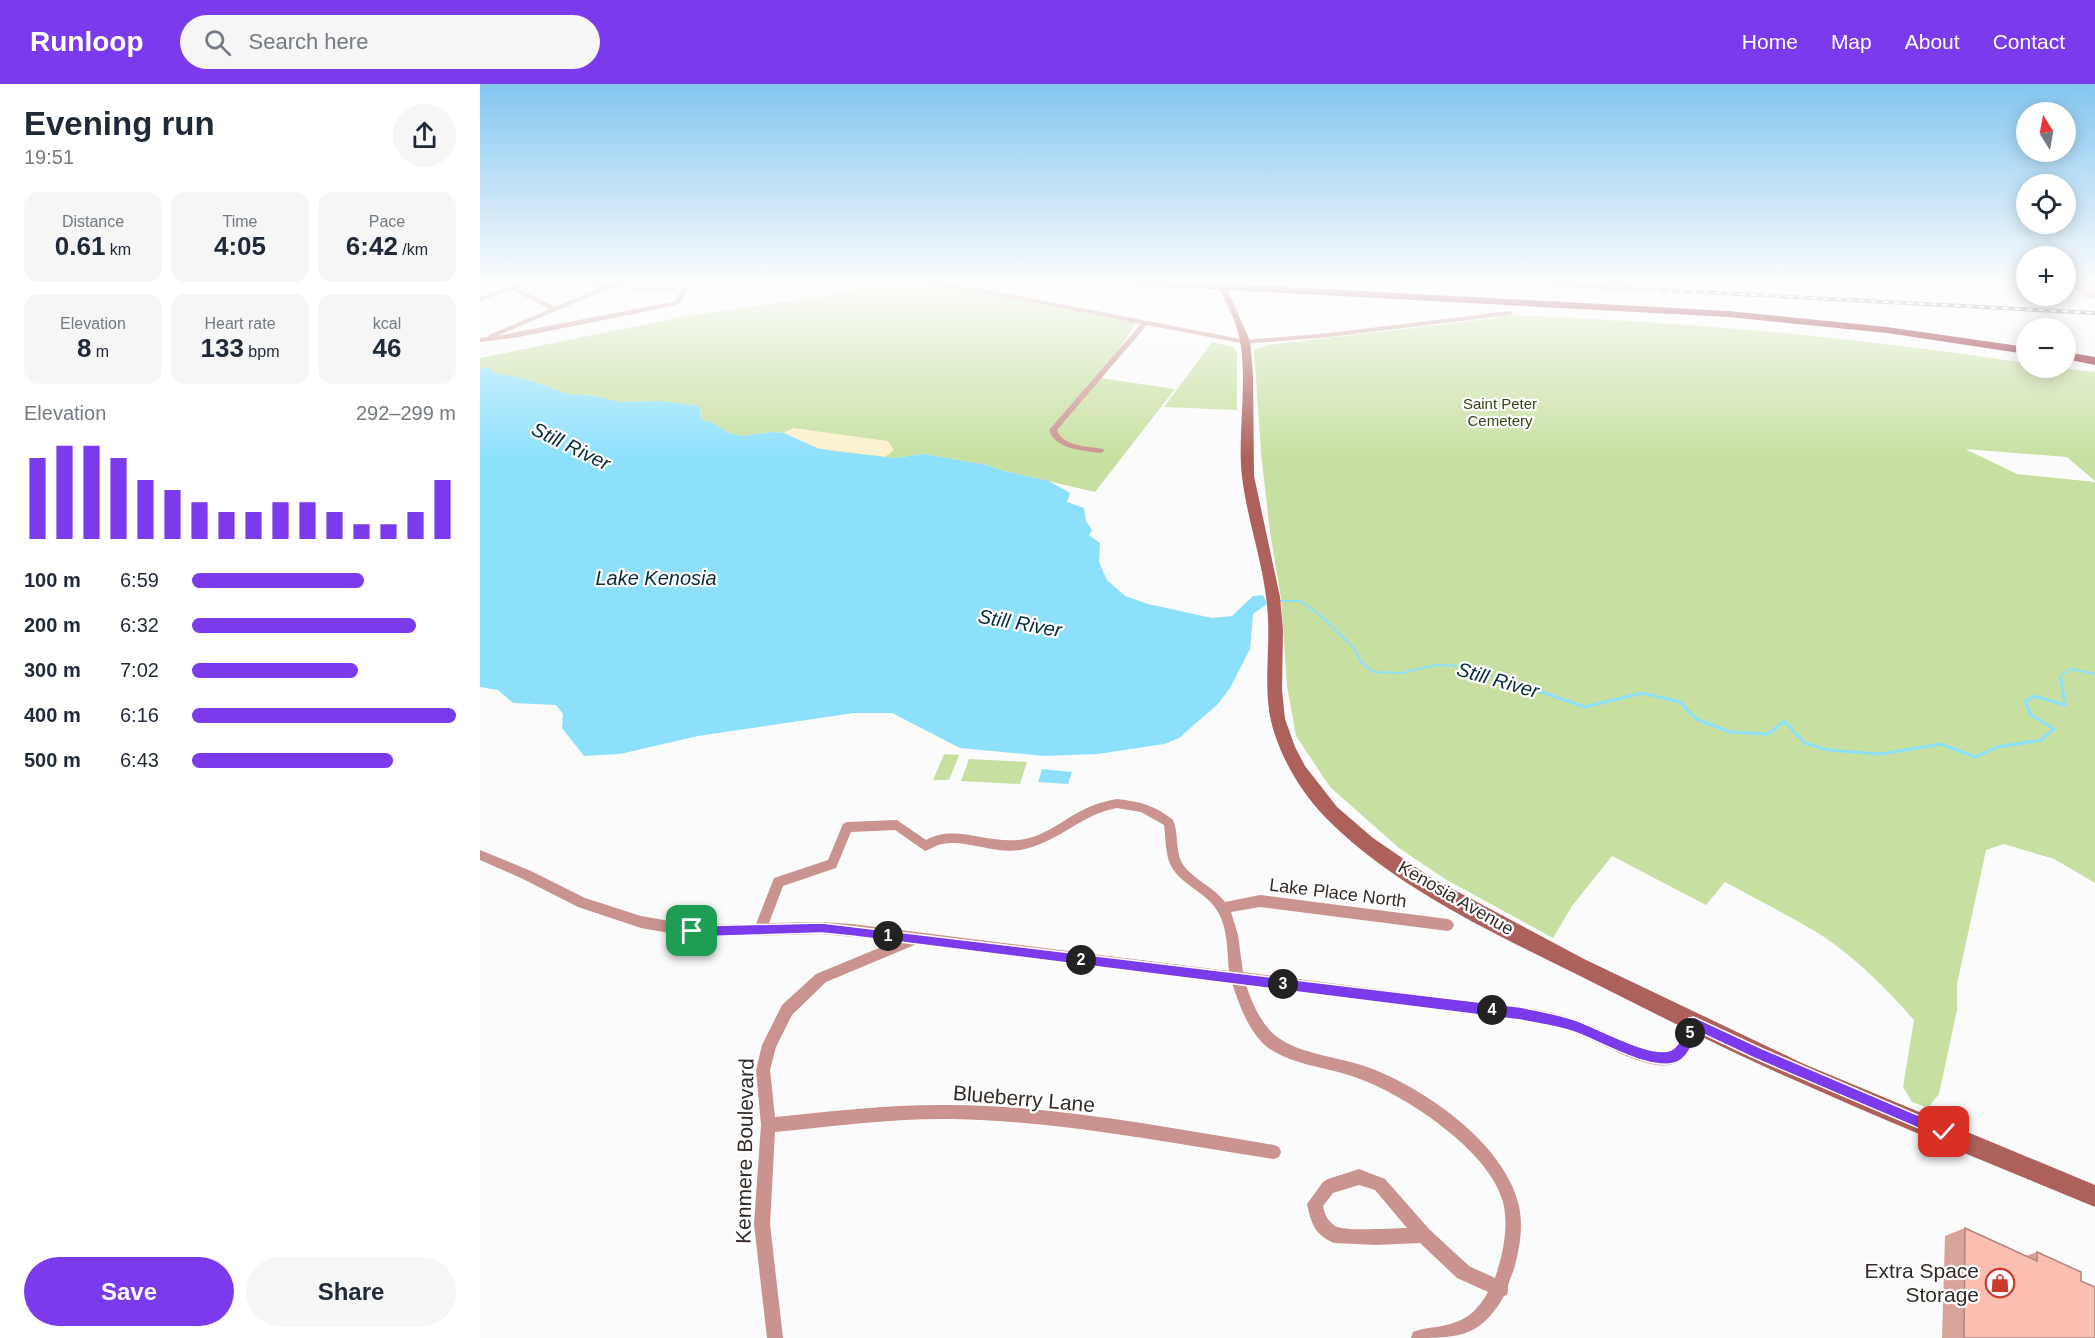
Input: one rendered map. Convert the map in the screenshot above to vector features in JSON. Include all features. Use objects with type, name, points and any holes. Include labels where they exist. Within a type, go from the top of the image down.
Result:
[{"type":"highway","points":[[1957,341],[2016,349]]},
{"type":"highway","points":[[2076,350],[2095,353]]},
{"type":"highway","points":[[2076,358],[2095,361]]},
{"type":"street","points":[[1100,451],[1055,438],[1053,430],[1130,341]]},
{"type":"street","points":[[1237,341],[1263,341]]},
{"type":"street","name":"Kenosia Avenue","points":[[1245,342],[1248,474],[1254,514],[1274,602],[1274,698],[1282,734],[1309,785],[1340,821],[1390,860],[1471,909],[1694,1023],[1836,1088],[2095,1196]]},
{"type":"street","points":[[760,930],[778,882],[832,864],[847,827],[897,825],[925,846],[935,839],[946,837],[993,845],[1019,844],[1048,837],[1088,811],[1111,802],[1139,806],[1165,819],[1169,824],[1177,865],[1223,908],[1232,935],[1237,978],[1254,1019],[1270,1040],[1297,1054],[1356,1070],[1390,1083],[1431,1111],[1474,1145],[1498,1176],[1510,1200],[1515,1220],[1511,1251],[1501,1289],[1477,1320],[1451,1333],[1419,1338]]},
{"type":"street","points":[[480,855],[527,875],[582,903],[641,922],[692,931],[822,928],[1537,1016],[1573,1025],[1643,1054],[1662,1059],[1677,1055],[1687,1041],[1694,1023]]},
{"type":"street","name":"Lake Place North","points":[[1223,908],[1260,901],[1448,925]]},
{"type":"street","name":"Kenmere Boulevard","points":[[775,1338],[762,1224],[768,1125],[764,1087],[765,1057],[774,1032],[788,1010],[821,978],[915,939]]},
{"type":"street","name":"Blueberry Lane","points":[[768,1125],[888,1114],[988,1113],[1033,1117],[1274,1152]]},
{"type":"street","points":[[1423,1235],[1376,1237],[1334,1235],[1318,1222],[1315,1204],[1328,1186],[1359,1177],[1380,1184],[1423,1235],[1463,1272],[1501,1289]]},
{"type":"green space","points":[[566,341],[1125,341],[1100,378],[1175,389],[1095,492],[987,465],[923,454],[894,458],[879,457],[834,451],[784,433],[772,432],[742,436],[727,432],[701,419],[700,406],[662,401],[620,402],[595,396],[568,394],[530,380],[491,372],[492,367],[480,369],[480,358]]},
{"type":"green space","name":"Saint Peter Cemetery","points":[[1305,341],[1854,341],[2016,362],[2016,378],[2076,378],[2076,370],[2095,372],[2095,481],[2067,457],[1965,449],[2017,474],[2095,482],[2095,883],[2054,859],[2004,844],[1986,850],[1957,984],[1957,1010],[1939,1094],[1928,1108],[1912,1102],[1903,1087],[1914,1020],[1869,973],[1844,952],[1784,913],[1725,882],[1706,905],[1612,856],[1572,906],[1553,938],[1445,879],[1399,848],[1330,787],[1296,736],[1287,686],[1281,598],[1270,532],[1261,453],[1254,350],[1267,345]]},
{"type":"green space","points":[[1212,342],[1233,347],[1237,352],[1237,410],[1164,407]]},
{"type":"green space","points":[[944,754],[959,755],[949,780],[933,780]]},
{"type":"green space","points":[[969,759],[1027,762],[1020,784],[961,781]]},
{"type":"sand","points":[[793,428],[888,441],[894,450],[885,457],[816,448],[784,433]]},
{"type":"water","name":"Lake Kenosia","points":[[492,367],[492,372],[530,380],[568,394],[595,396],[620,402],[662,401],[700,406],[701,419],[727,432],[742,436],[772,432],[784,433],[817,448],[894,458],[923,454],[987,465],[1049,481],[1070,493],[1067,502],[1084,508],[1086,521],[1092,530],[1089,535],[1100,543],[1099,562],[1107,580],[1125,596],[1148,604],[1212,618],[1232,616],[1253,596],[1263,595],[1267,604],[1253,614],[1250,649],[1230,688],[1218,704],[1179,738],[1164,744],[1098,754],[1044,756],[960,748],[892,713],[854,713],[698,736],[620,754],[584,756],[562,728],[563,714],[556,705],[513,703],[498,690],[480,687],[480,369]]},
{"type":"water","points":[[1042,769],[1072,772],[1068,784],[1038,782]]},
{"type":"building","name":"Extra Space Storage","points":[[1965,1228],[2037,1261],[2037,1252],[2081,1272],[2081,1281],[2095,1287],[2095,1338],[1964,1338]]},
{"type":"waterway","name":"Still River","points":[[1279,601],[1300,601],[1320,615],[1354,648],[1361,662],[1374,672],[1402,673],[1435,665],[1463,666],[1507,681]]},
{"type":"waterway","name":"Still River","points":[[2061,681],[2060,676],[2071,669],[2095,674]]},
{"type":"waterway","name":"Still River","points":[[1503,679],[1585,707],[1642,693],[1680,702],[1696,719],[1730,732],[1768,734],[1784,721],[1805,743],[1828,750],[1880,754],[1941,744],[1975,757],[1997,747],[2041,740],[2054,729],[2031,715],[2025,701],[2034,696],[2065,705],[2061,679]]},
{"type":"place","name":"Extra Space Storage","points":[[2000,1283]]},
{"type":"route","points":[[692,931],[822,928],[852,930],[1537,1016],[1573,1025],[1643,1054],[1662,1059],[1677,1055],[1687,1041],[1694,1023],[1758,1054],[1944,1132]]}]
